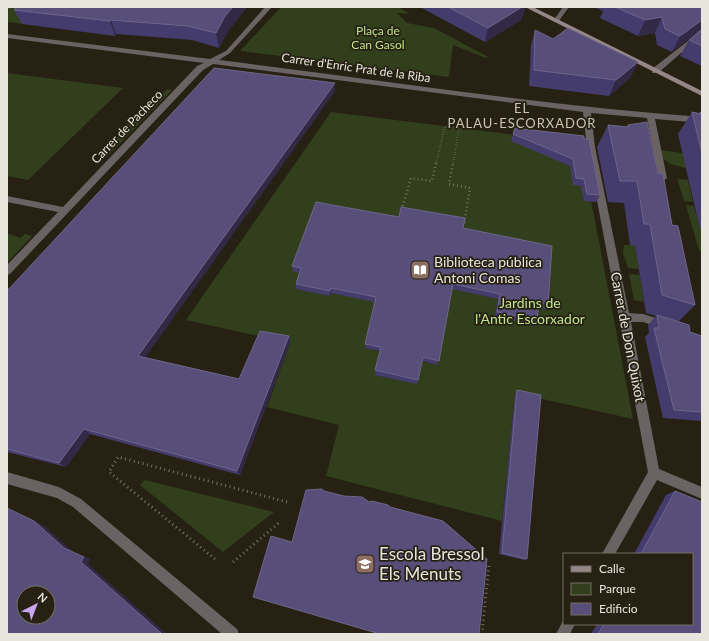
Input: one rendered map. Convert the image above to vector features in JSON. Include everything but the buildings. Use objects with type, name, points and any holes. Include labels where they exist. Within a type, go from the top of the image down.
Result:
[{"type":"street","name":"Carrer de Pacheco","points":[[7,271],[200,68],[228,52],[269,7]]},
{"type":"street","points":[[528,7],[702,94]]},
{"type":"street","points":[[556,21],[566,7]]},
{"type":"street","points":[[655,71],[702,32]]},
{"type":"street","name":"Carrer d'Enric Prat de la Riba","points":[[7,36],[651,117],[702,120]]},
{"type":"street","name":"Carrer de Don Quixot","points":[[587,109],[591,147],[654,472]]},
{"type":"street","points":[[651,117],[663,178]]},
{"type":"street","points":[[7,199],[64,210]]},
{"type":"street","points":[[625,317],[643,318],[672,328]]},
{"type":"street","points":[[609,553],[654,472],[702,493]]},
{"type":"street","points":[[7,478],[59,493],[77,503],[232,634]]},
{"type":"street","points":[[563,634],[568,625]]},
{"type":"path","points":[[7,9],[13,7]]},
{"type":"path","points":[[445,126],[459,128],[448,184],[470,188],[464,224],[401,212],[406,194],[410,178],[432,182],[445,126]]},
{"type":"path","points":[[215,559],[109,472],[118,457],[287,502]]},
{"type":"path","points":[[232,562],[280,522]]},
{"type":"path","points":[[482,634],[489,564]]},
{"type":"green space","points":[[8,7],[37,7],[22,24],[7,22]]},
{"type":"green space","name":"Plaça de Can Gasol","points":[[281,7],[398,7],[410,14],[397,13],[407,23],[434,28],[488,57],[486,58],[453,45],[449,77],[240,51]]},
{"type":"green space","points":[[7,73],[123,88],[28,180],[7,176]]},
{"type":"green space","points":[[167,89],[172,90],[107,157],[102,155],[108,149],[106,148],[126,129],[124,127],[148,103],[152,104]]},
{"type":"green space","name":"Jardins de l'Antic Escorxador","points":[[331,112],[580,143],[633,419],[515,393],[502,521],[326,476],[339,425],[267,407],[290,343],[186,320]],"holes":[[[447,318],[437,365],[365,348]]]},
{"type":"green space","points":[[661,150],[702,156],[688,169],[671,164],[663,159]]},
{"type":"green space","points":[[677,179],[688,180],[693,202],[684,201]]},
{"type":"green space","points":[[686,205],[694,206],[700,229],[702,230],[702,251],[699,251]]},
{"type":"green space","points":[[7,233],[20,238],[25,234],[32,236],[7,263]]},
{"type":"green space","points":[[624,245],[635,245],[639,269],[628,268],[623,253]]},
{"type":"green space","points":[[629,274],[640,275],[644,302],[634,300]]},
{"type":"green space","points":[[145,480],[274,512],[223,552],[140,485]]},
{"type":"place","name":"Biblioteca pública Antoni Comas","points":[[420,270]]},
{"type":"place","name":"Escola Bressol Els Menuts","points":[[365,564]]},
{"type":"district","name":"EL PALAU-ESCORXADOR","points":[[522,116]]}]
